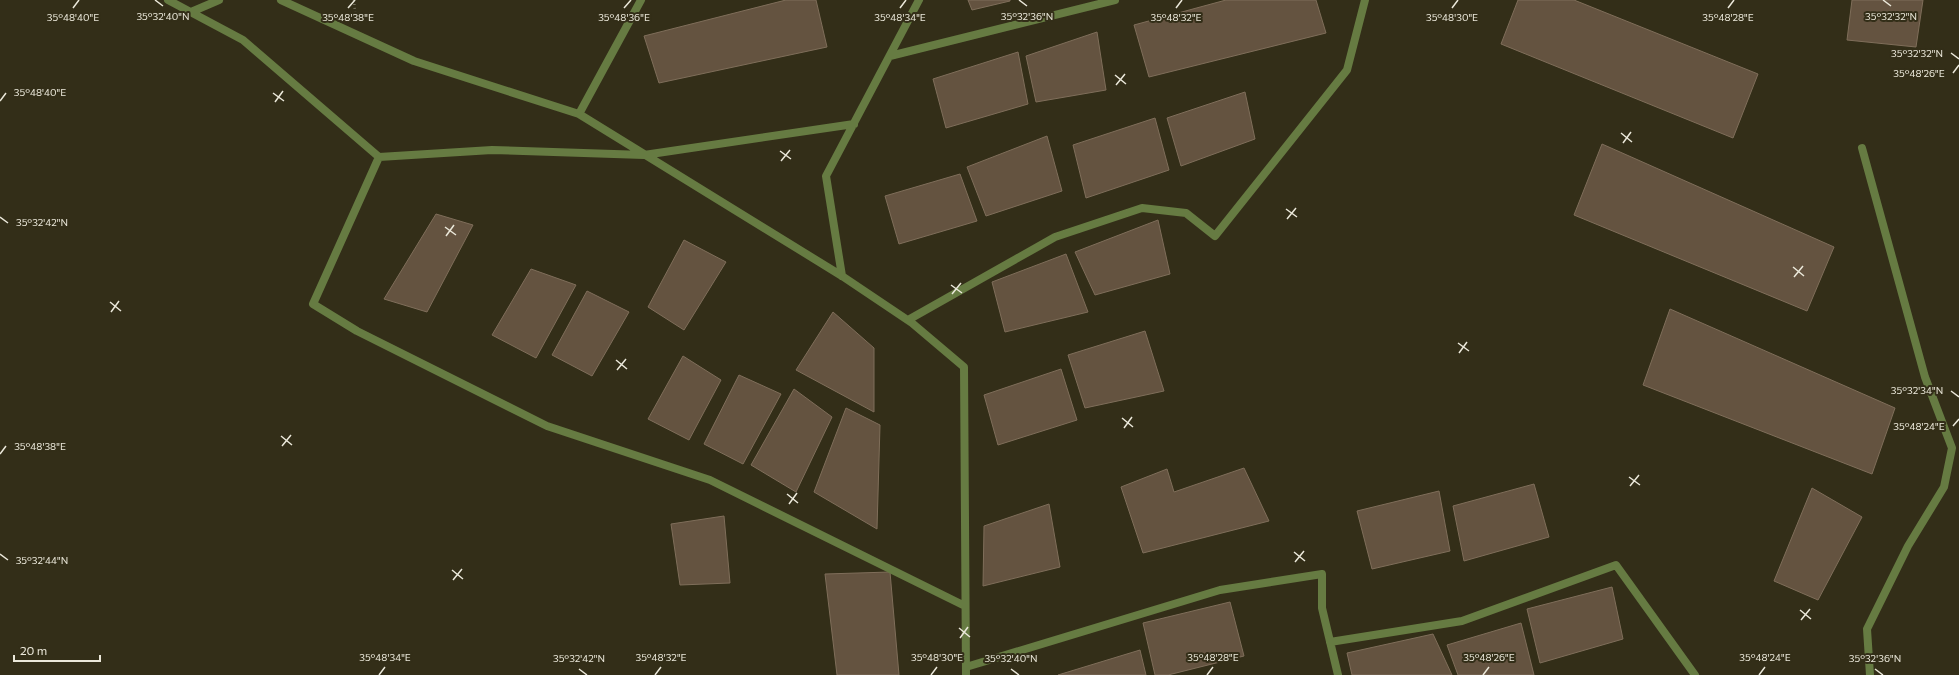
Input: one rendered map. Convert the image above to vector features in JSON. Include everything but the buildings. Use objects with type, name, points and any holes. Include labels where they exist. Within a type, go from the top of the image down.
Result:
[{"type":"street","points":[[168,0],[243,40],[379,157],[492,150],[644,155],[854,124]]},
{"type":"street","points":[[191,12],[219,0]]},
{"type":"street","points":[[281,0],[414,61],[579,114],[842,276],[908,320],[964,367],[966,671],[1220,590],[1322,574],[1322,608],[1338,675]]},
{"type":"street","points":[[579,114],[641,0]]},
{"type":"street","points":[[842,276],[826,176],[919,0]]},
{"type":"street","points":[[890,56],[1115,0]]},
{"type":"street","points":[[908,320],[1055,237],[1142,208],[1186,213],[1215,236],[1347,70],[1366,0]]},
{"type":"street","points":[[1862,148],[1925,377],[1952,448],[1944,487],[1908,546],[1867,629],[1870,675]]},
{"type":"street","points":[[379,157],[313,304],[357,331],[547,426],[710,480],[965,606]]},
{"type":"street","points":[[1330,642],[1462,621],[1616,565],[1696,675]]}]
